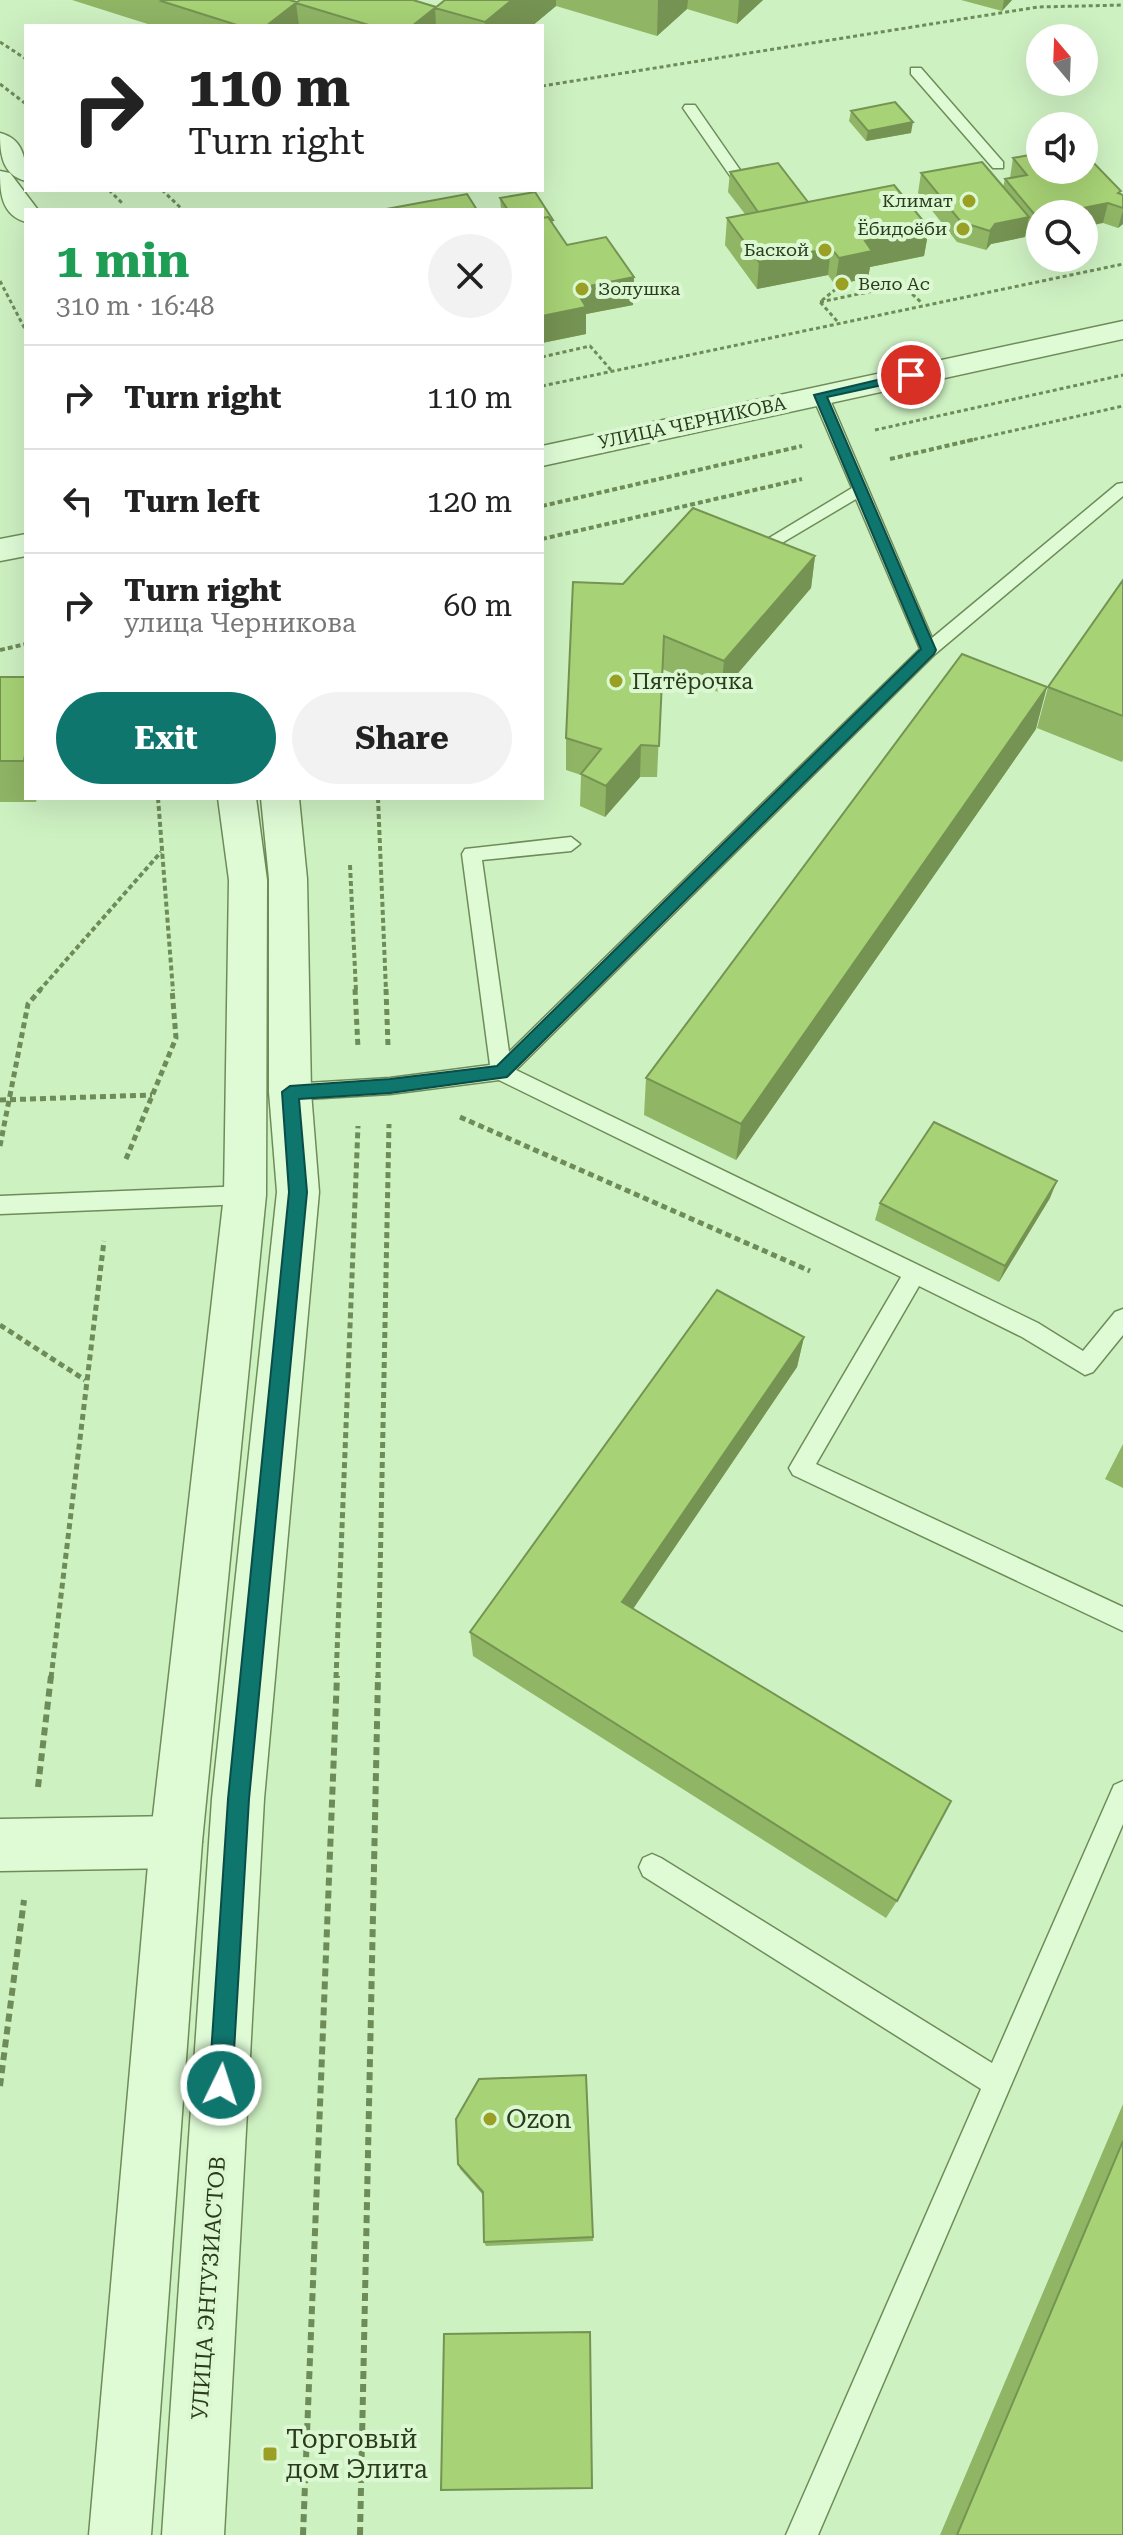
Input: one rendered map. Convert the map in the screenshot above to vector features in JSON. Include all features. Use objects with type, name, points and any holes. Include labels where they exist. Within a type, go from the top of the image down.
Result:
[{"type":"street","points":[[0,141],[24,171]]},
{"type":"street","points":[[0,179],[38,201]]},
{"type":"street","name":"УЛИЦА ЧЕРНИКОВА","points":[[544,439],[1123,315]]},
{"type":"street","name":"УЛИЦА ЧЕРНИКОВА","points":[[544,456],[1123,330]]},
{"type":"street","points":[[0,550],[24,545]]},
{"type":"street","points":[[0,566],[24,561]]},
{"type":"street","points":[[120,2535],[176,1842],[245,1195],[248,880],[237,800]]},
{"type":"street","name":"УЛИЦА ЭНТУЗИАСТОВ","points":[[193,2535],[238,1799],[298,1192],[290,1092],[288,879],[280,800]]},
{"type":"street","points":[[16,1844],[176,1842]]},
{"type":"lane","points":[[916,71],[998,165]]},
{"type":"lane","points":[[690,108],[740,180]]},
{"type":"lane","points":[[820,395],[929,650]]},
{"type":"lane","points":[[501,1072],[929,650],[1123,488]]},
{"type":"lane","points":[[759,549],[860,490]]},
{"type":"lane","points":[[501,1072],[472,854],[571,844]]},
{"type":"lane","points":[[290,1092],[390,1086],[501,1072],[1030,1330],[1085,1365],[1123,1319]]},
{"type":"lane","points":[[0,1205],[245,1195]]},
{"type":"lane","points":[[915,1273],[801,1468],[1123,1619]]},
{"type":"lane","points":[[802,2535],[1123,1794]]},
{"type":"lane","points":[[652,1867],[998,2083]]},
{"type":"path","points":[[544,86],[1038,7],[1123,5]]},
{"type":"path","points":[[0,42],[24,58]]},
{"type":"path","points":[[0,84],[24,102]]},
{"type":"path","points":[[111,192],[122,203]]},
{"type":"path","points":[[164,192],[181,208]]},
{"type":"path","points":[[544,386],[1123,264]]},
{"type":"path","points":[[860,280],[902,285],[923,304]]},
{"type":"path","points":[[0,281],[24,327]]},
{"type":"path","points":[[820,302],[842,284]]},
{"type":"path","points":[[820,302],[902,285]]},
{"type":"path","points":[[820,302],[838,322]]},
{"type":"path","points":[[544,357],[590,346],[612,371]]},
{"type":"path","points":[[544,539],[1123,406]]},
{"type":"path","points":[[0,650],[24,644]]},
{"type":"path","points":[[0,2086],[16,1844],[109,1200],[176,1038],[158,800]]},
{"type":"path","points":[[360,2535],[390,1086],[378,800]]},
{"type":"path","points":[[0,1146],[28,1004],[162,851]]},
{"type":"path","points":[[303,2535],[360,1088],[350,865]]},
{"type":"path","points":[[0,1100],[152,1095]]},
{"type":"path","points":[[0,1325],[85,1380]]},
{"type":"building","points":[[300,0],[413,0],[436,7],[415,24],[365,24],[296,3]]},
{"type":"building","points":[[445,0],[512,0],[485,22],[435,8]]},
{"type":"building","points":[[161,1],[297,2],[269,24],[234,24]]},
{"type":"building","points":[[895,102],[913,122],[868,131],[851,111]]},
{"type":"building","points":[[1026,156],[1026,174],[1013,158]]},
{"type":"building","points":[[982,162],[1026,213],[1026,218],[995,224],[990,231],[961,222],[921,173]]},
{"type":"building","points":[[778,163],[808,202],[758,212],[730,172]]},
{"type":"building","points":[[1098,167],[1121,191],[1118,193],[1123,195],[1123,208],[1108,203],[1098,205],[1098,200],[1026,200],[1026,204],[1005,179],[1026,175],[1026,184],[1098,184]]},
{"type":"building","points":[[894,185],[929,228],[865,241],[872,251],[839,258],[831,248],[759,262],[727,218]]},
{"type":"building","points":[[535,192],[553,220],[544,218],[544,208],[507,208],[500,198]]},
{"type":"building","points":[[467,194],[476,208],[392,208]]},
{"type":"building","points":[[548,217],[567,245],[606,237],[634,277],[575,289],[586,307],[544,316],[544,218]]},
{"type":"building","name":"Пятёрочка","points":[[693,508],[815,556],[724,661],[664,636],[659,746],[641,745],[606,786],[581,774],[601,749],[566,738],[573,582],[623,584]]},
{"type":"building","points":[[1123,580],[1123,716],[1048,687]]},
{"type":"building","points":[[962,654],[1047,687],[741,1124],[646,1078]]},
{"type":"building","points":[[0,677],[24,677],[24,761],[0,761]]},
{"type":"building","points":[[934,1122],[1057,1181],[1005,1266],[880,1203]]},
{"type":"building","points":[[717,1290],[804,1337],[622,1602],[951,1801],[897,1901],[470,1632]]},
{"type":"building","points":[[586,2075],[593,2237],[484,2242],[483,2192],[458,2164],[456,2119],[479,2079]]},
{"type":"building","points":[[1123,2141],[1123,2535],[957,2535]]},
{"type":"building","points":[[590,2332],[592,2488],[441,2490],[444,2334]]},
{"type":"place","name":"Климат","points":[[969,201]]},
{"type":"place","name":"Ёбидоёби","points":[[963,229]]},
{"type":"place","name":"Баской","points":[[825,250]]},
{"type":"place","name":"Вело Ас","points":[[842,284]]},
{"type":"place","name":"Золушка","points":[[582,289]]},
{"type":"place","name":"Пятёрочка","points":[[616,681]]},
{"type":"place","name":"Ozon","points":[[490,2119]]},
{"type":"place","name":"Торговый дом Элита","points":[[270,2454]]},
{"type":"route","points":[[221,2085],[238,1799],[298,1192],[290,1092],[390,1086],[501,1072],[929,650],[820,395],[911,375]]}]
